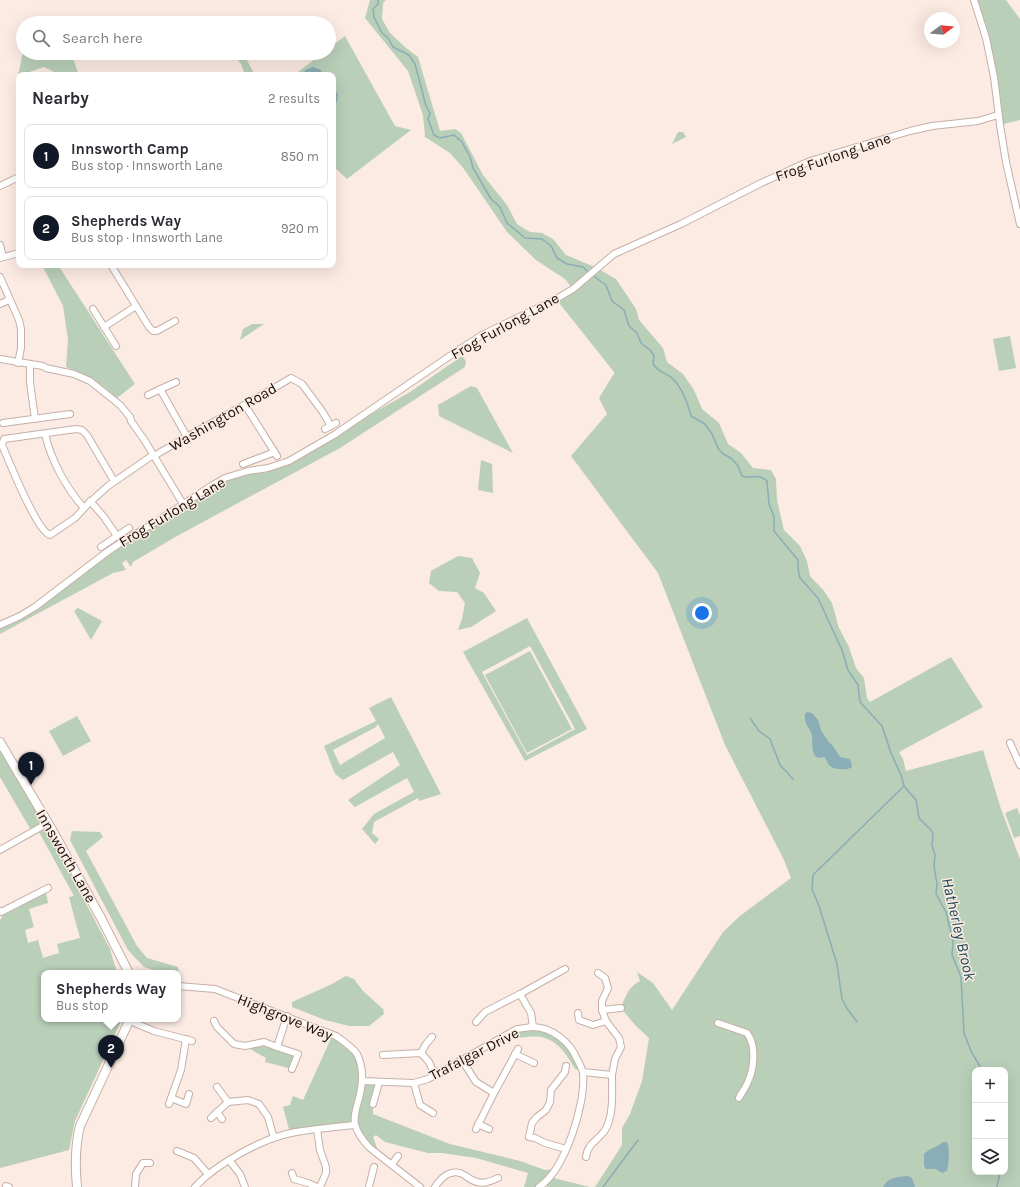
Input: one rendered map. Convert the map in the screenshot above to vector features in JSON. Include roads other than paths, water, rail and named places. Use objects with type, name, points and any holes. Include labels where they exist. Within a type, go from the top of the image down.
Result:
[{"type":"street","points":[[974,0],[986,38],[994,77],[998,115],[1006,162],[1020,224]]},
{"type":"street","name":"Frog Furlong Lane","points":[[0,625],[35,607],[107,552],[225,478],[248,470],[268,468],[290,461],[334,435],[482,335],[556,299],[573,289],[614,254],[680,224],[760,183],[810,162],[910,131],[932,126],[978,121],[998,115]]},
{"type":"street","points":[[0,186],[16,178]]},
{"type":"street","points":[[0,245],[2,257],[16,254]]},
{"type":"street","points":[[113,268],[148,327],[153,331],[175,321]]},
{"type":"street","points":[[0,277],[19,320],[21,329],[21,348],[18,362]]},
{"type":"street","points":[[0,304],[9,300]]},
{"type":"street","points":[[104,327],[136,306]]},
{"type":"street","points":[[93,308],[116,346]]},
{"type":"street","points":[[0,359],[43,366],[74,374],[96,385],[120,405],[130,416],[131,421],[154,455],[183,504]]},
{"type":"street","points":[[30,365],[30,382],[35,419]]},
{"type":"street","name":"Washington Road","points":[[45,434],[4,439],[2,445],[24,495],[43,531],[50,535],[75,518],[90,501],[114,481],[154,455],[291,378],[302,384],[331,426]]},
{"type":"street","points":[[148,395],[176,382]]},
{"type":"street","points":[[160,389],[187,437]]},
{"type":"street","points":[[243,464],[276,454],[245,405]]},
{"type":"street","points":[[3,423],[70,414]]},
{"type":"street","points":[[84,508],[72,492],[49,451],[45,434],[76,429],[82,430],[87,435],[114,481]]},
{"type":"street","points":[[90,501],[104,517],[117,536]]},
{"type":"street","points":[[101,546],[129,528]]},
{"type":"street","name":"Innsworth Lane","points":[[0,742],[48,823],[101,918],[127,970]]},
{"type":"street","points":[[1010,743],[1020,765]]},
{"type":"street","points":[[0,850],[48,823]]},
{"type":"street","points":[[0,911],[1,912],[48,888]]},
{"type":"street","points":[[476,1022],[486,1012],[560,975],[565,969]]},
{"type":"street","points":[[585,1153],[594,1140],[605,1131],[610,1120],[612,1075],[615,1058],[621,1047],[619,1038],[606,1021],[602,1010],[602,1001],[608,988],[607,976],[598,973]]},
{"type":"street","name":"Highgrove Way","points":[[181,986],[215,989],[336,1036],[348,1044],[357,1054],[361,1068],[362,1081],[355,1113],[355,1125]]},
{"type":"street","points":[[520,994],[530,1013],[533,1027]]},
{"type":"street","points":[[602,1010],[621,1008]]},
{"type":"street","points":[[475,1013],[481,1017]]},
{"type":"street","points":[[578,1013],[578,1022],[593,1025],[606,1021]]},
{"type":"street","points":[[277,1046],[287,1016]]},
{"type":"street","points":[[77,1187],[75,1165],[76,1142],[80,1126],[129,1022]]},
{"type":"street","points":[[134,1022],[154,1031],[189,1040],[181,1070],[170,1101],[186,1104],[189,1094]]},
{"type":"street","points":[[718,1023],[746,1033],[749,1037],[753,1067],[747,1084],[739,1098]]},
{"type":"street","points":[[214,1026],[234,1044],[245,1046],[264,1042],[299,1051],[292,1069]]},
{"type":"street","name":"Trafalgar Drive","points":[[362,1081],[414,1083],[428,1079],[517,1029],[533,1027],[548,1030],[563,1039],[573,1050],[583,1072],[582,1095],[574,1128],[566,1149],[556,1169],[539,1187]]},
{"type":"street","points":[[421,1054],[426,1044],[432,1037]]},
{"type":"street","points":[[489,1129],[477,1127],[517,1052],[534,1063]]},
{"type":"street","points":[[382,1055],[389,1058],[421,1054]]},
{"type":"street","points":[[421,1054],[429,1062],[435,1075]]},
{"type":"street","points":[[462,1060],[476,1082],[494,1093]]},
{"type":"street","points":[[566,1149],[526,1136],[532,1123],[546,1110],[550,1102],[551,1090],[567,1071]]},
{"type":"street","points":[[583,1072],[612,1075]]},
{"type":"street","points":[[373,1104],[379,1082]]},
{"type":"street","points":[[414,1083],[420,1105],[433,1113]]},
{"type":"street","points":[[217,1087],[228,1102]]},
{"type":"street","points":[[211,1118],[228,1102],[248,1100],[259,1104],[268,1117],[274,1138]]},
{"type":"street","points":[[217,1112],[222,1119]]},
{"type":"street","points":[[194,1187],[208,1174],[229,1160],[274,1138],[290,1133],[355,1125],[364,1141],[370,1148],[420,1187]]},
{"type":"street","points":[[317,1129],[320,1150],[326,1167],[326,1173],[320,1187]]},
{"type":"street","points":[[177,1151],[194,1156],[208,1174]]},
{"type":"street","points":[[140,1156],[143,1163]]},
{"type":"street","points":[[392,1164],[398,1156]]},
{"type":"street","points":[[229,1160],[240,1174],[245,1187]]},
{"type":"street","points":[[143,1163],[150,1163]]},
{"type":"street","points":[[135,1187],[136,1174],[143,1163]]},
{"type":"street","points":[[369,1187],[374,1167]]},
{"type":"street","points":[[435,1187],[441,1178],[450,1173],[460,1173],[475,1182],[486,1183],[498,1178]]},
{"type":"street","points":[[293,1179],[317,1187]]},
{"type":"water","points":[[313,67],[321,70],[322,72],[304,72],[305,70]]},
{"type":"water","points":[[336,92],[338,94],[336,103]]},
{"type":"water","points":[[807,712],[812,713],[818,720],[821,730],[840,757],[850,759],[852,766],[851,768],[837,769],[830,766],[824,757],[818,758],[815,756],[811,733],[805,718],[805,714]]},
{"type":"water","points":[[943,1142],[947,1142],[949,1148],[947,1171],[942,1173],[936,1169],[926,1169],[924,1166],[924,1154]]},
{"type":"water","points":[[908,1176],[912,1178],[915,1187],[883,1187],[890,1179]]},
{"type":"waterway","name":"Hatherley Brook","points":[[378,0],[378,4],[373,9],[374,17],[382,33],[388,38],[393,47],[409,55],[415,64],[426,106],[430,113],[428,119],[434,135],[440,138],[454,135],[462,142],[470,157],[473,168],[491,199],[500,207],[507,223],[525,238],[542,239],[551,246],[557,258],[567,264],[583,267],[589,273]]},
{"type":"waterway","name":"Hatherley Brook","points":[[592,275],[606,285],[612,301],[624,310],[629,326],[637,333],[641,343],[651,351],[654,356],[653,364],[658,370],[670,377],[676,383],[684,396],[691,416],[705,424],[722,453],[732,459],[738,466],[742,476],[760,477],[767,481],[769,504],[774,517],[774,531],[798,560],[800,578],[818,598],[842,650],[848,670],[858,685],[860,702],[882,726],[904,786],[916,800],[919,818],[932,831],[932,845],[935,855],[934,866],[937,884],[936,894],[946,912],[953,942],[952,955],[961,977],[964,1033],[971,1051],[980,1067]]},
{"type":"waterway","points":[[750,718],[759,731],[770,739],[780,765],[793,779]]},
{"type":"waterway","points":[[857,1022],[842,999],[837,964],[819,906],[812,889],[813,875],[904,786]]},
{"type":"waterway","points":[[603,1187],[638,1140]]},
{"type":"waterway","name":"Hatherley Brook","points":[[997,1187],[999,1175]]},
{"type":"place","name":"Innsworth Camp","points":[[31,785]]},
{"type":"place","name":"Shepherds Way","points":[[111,1068]]}]
